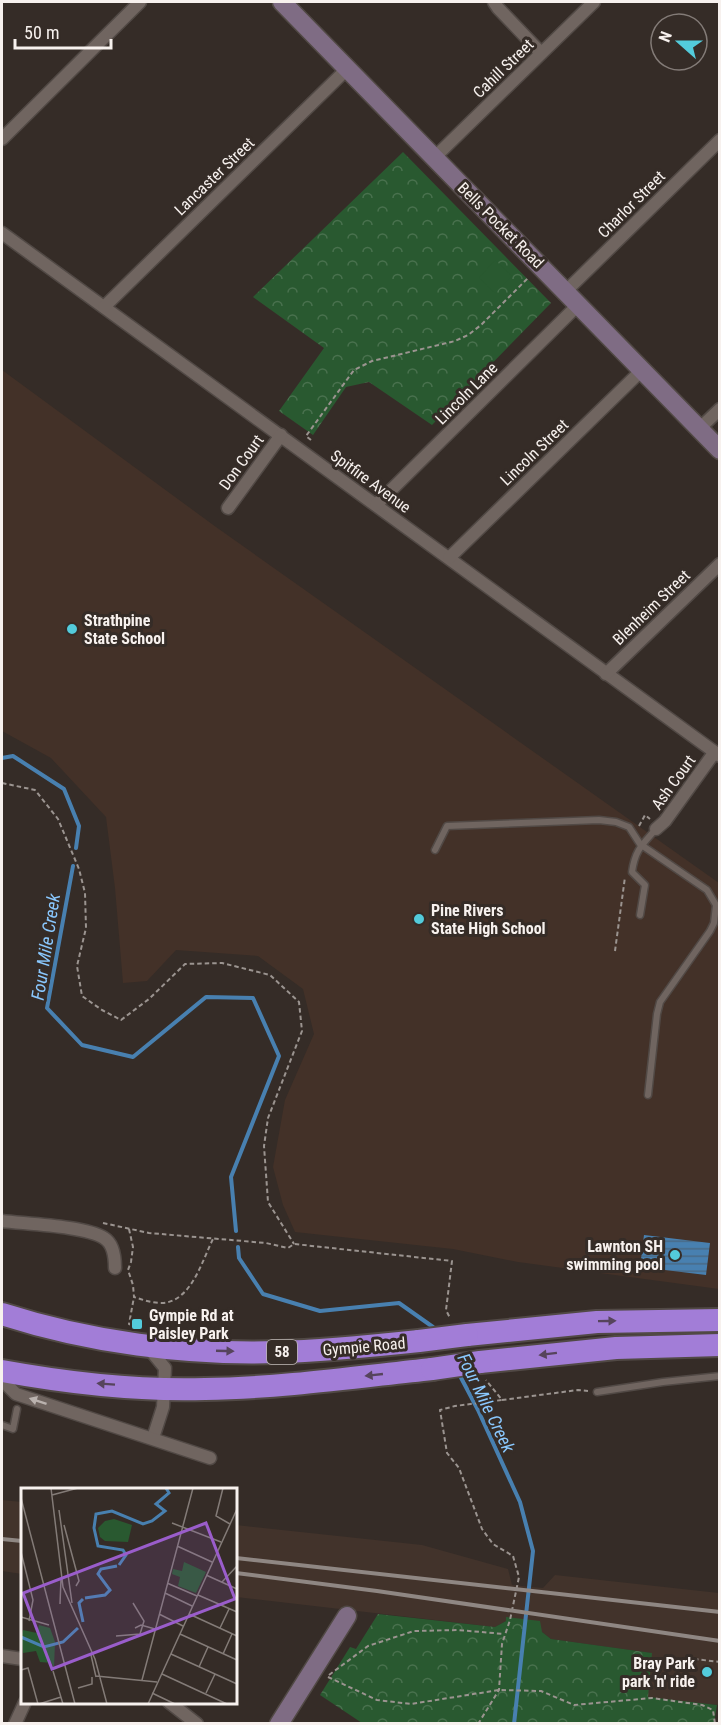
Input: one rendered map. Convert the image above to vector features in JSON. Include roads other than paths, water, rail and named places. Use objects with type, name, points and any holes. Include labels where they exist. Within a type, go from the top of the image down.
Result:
[{"type":"highway","name":"Gympie Road","points":[[2,1314],[91,1336],[143,1335],[219,1351],[276,1352],[337,1349],[419,1341],[459,1328],[513,1345],[616,1348],[709,1347]]},
{"type":"highway","name":"Gympie Road","points":[[2,1372],[79,1382],[165,1389],[279,1385],[432,1369],[480,1367],[513,1345],[597,1322],[720,1320]]},
{"type":"main road","name":"Bells Pocket Road","points":[[282,2],[720,450]]},
{"type":"main road","points":[[279,1724],[347,1616]]},
{"type":"street","points":[[2,139],[140,2]]},
{"type":"street","points":[[494,2],[542,53]]},
{"type":"street","name":"Cahill Street","points":[[434,158],[594,2]]},
{"type":"street","name":"Lancaster Street","points":[[104,308],[348,68]]},
{"type":"street","name":"Charlor Street","points":[[566,291],[720,140]]},
{"type":"street","name":"Spitfire Avenue","points":[[2,233],[717,754]]},
{"type":"street","name":"Lincoln Lane","points":[[376,505],[579,304]]},
{"type":"street","name":"Lincoln Street","points":[[449,558],[642,370]]},
{"type":"street","points":[[699,429],[720,409]]},
{"type":"street","name":"Don Court","points":[[228,508],[281,435]]},
{"type":"street","name":"Blenheim Street","points":[[606,674],[720,564]]},
{"type":"street","name":"Ash Court","points":[[656,829],[665,821],[717,754]]},
{"type":"street","points":[[2,1221],[98,1235],[111,1245],[115,1268]]},
{"type":"street","points":[[143,1335],[154,1356],[163,1364],[165,1389],[163,1407],[153,1438]]},
{"type":"street","name":"Gympie Road","points":[[2,1372],[6,1384],[16,1394],[210,1458]]},
{"type":"street","points":[[2,1656],[21,1659]]},
{"type":"street","points":[[15,1724],[24,1704]]},
{"type":"street","points":[[172,1704],[197,1724]]},
{"type":"lane","points":[[435,850],[447,826],[598,820],[616,822],[629,827],[642,845],[707,890],[716,905],[716,914],[710,931],[660,1002],[648,1095]]},
{"type":"lane","points":[[640,915],[645,885],[632,872],[634,856],[656,829]]},
{"type":"lane","points":[[597,1392],[720,1376]]},
{"type":"lane","points":[[2,1425],[13,1429],[17,1409]]},
{"type":"water","name":"Lawnton SH swimming pool","points":[[644,1235],[710,1243],[706,1275],[640,1267]]},
{"type":"waterway","name":"Four Mile Creek","points":[[2,758],[13,756],[64,789],[79,826],[76,848]]},
{"type":"waterway","name":"Four Mile Creek","points":[[73,866],[47,1008],[82,1045],[133,1057],[206,997],[253,998],[279,1056],[231,1177],[236,1231]]},
{"type":"waterway","name":"Four Mile Creek","points":[[238,1247],[239,1258],[263,1294],[320,1311],[399,1303],[436,1331]]},
{"type":"waterway","name":"Four Mile Creek","points":[[458,1372],[520,1502],[533,1551],[514,1724]]},
{"type":"railway","points":[[2,1539],[21,1541]]},
{"type":"railway","points":[[237,1558],[720,1612]]},
{"type":"railway","points":[[237,1573],[720,1641]]},
{"type":"place","name":"Strathpine State School","points":[[72,629]]},
{"type":"place","name":"Pine Rivers State High School","points":[[419,919]]},
{"type":"place","name":"Lawnton SH swimming pool","points":[[675,1255]]},
{"type":"place","name":"Gympie Rd at Paisley Park","points":[[137,1324]]},
{"type":"place","name":"Bray Park park 'n' ride","points":[[707,1672]]}]
